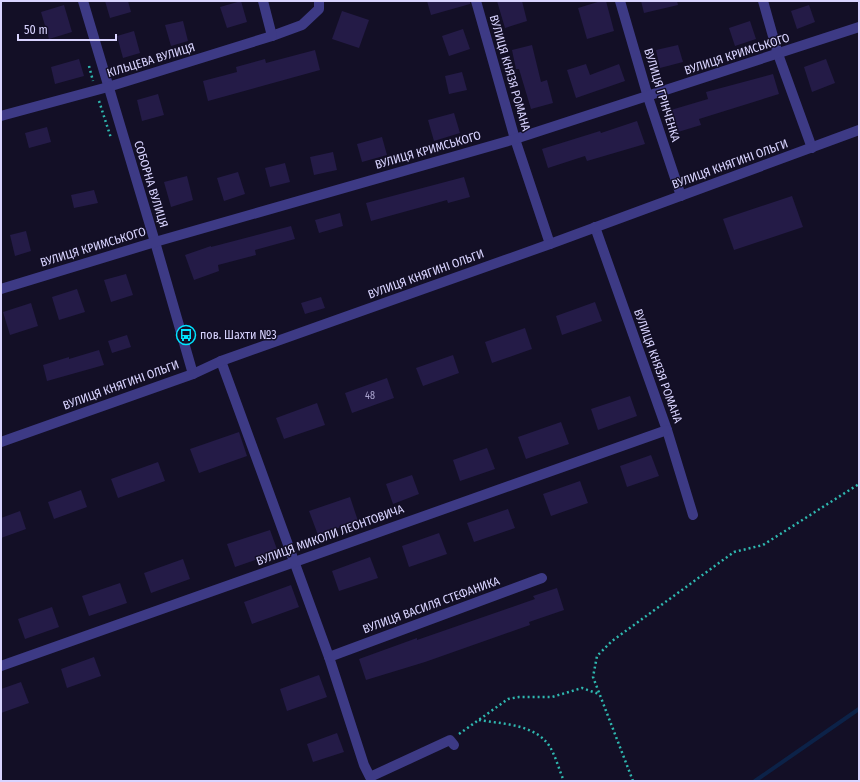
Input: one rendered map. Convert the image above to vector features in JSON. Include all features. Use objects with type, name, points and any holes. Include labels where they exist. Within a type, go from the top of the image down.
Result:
[{"type":"street","name":"СОБОРНА ВУЛИЦЯ","points":[[83,1],[193,374]]},
{"type":"street","points":[[263,1],[272,36]]},
{"type":"street","name":"КІЛЬЦЕВА ВУЛИЦЯ","points":[[1,116],[108,87],[272,36],[302,25],[319,9],[319,1]]},
{"type":"street","name":"ВУЛИЦЯ КНЯЗЯ РОМАНА","points":[[476,1],[515,138],[550,244]]},
{"type":"street","name":"ВУЛИЦЯ ГРІНЧЕНКА","points":[[620,1],[648,97],[681,196]]},
{"type":"street","points":[[762,1],[778,54],[812,148]]},
{"type":"street","name":"ВУЛИЦЯ КРИМСЬКОГО","points":[[1,289],[155,242],[515,138],[648,97],[859,27]]},
{"type":"street","name":"ВУЛИЦЯ КНЯГИНІ ОЛЬГИ","points":[[1,442],[193,374],[221,362],[550,244],[859,130]]},
{"type":"street","name":"ВУЛИЦЯ КНЯЗЯ РОМАНА","points":[[595,227],[667,430],[693,515]]},
{"type":"street","points":[[221,362],[329,656],[364,765],[370,777],[452,742]]},
{"type":"street","name":"ВУЛИЦЯ МИКОЛИ ЛЕОНТОВИЧА","points":[[1,666],[667,430]]},
{"type":"street","name":"ВУЛИЦЯ ВАСИЛЯ СТЕФАНИКА","points":[[329,656],[542,578]]},
{"type":"path","points":[[633,781],[593,676],[597,656],[612,642],[734,552],[763,545],[859,484]]},
{"type":"path","points":[[452,742],[508,699],[519,697],[552,697],[582,688],[599,694]]},
{"type":"path","points":[[479,720],[516,726],[535,732],[549,745],[564,781]]},
{"type":"building","points":[[105,1],[128,1],[131,12],[110,18]]},
{"type":"building","points":[[241,1],[247,22],[227,28],[220,7]]},
{"type":"building","points":[[427,1],[470,1],[470,4],[431,15]]},
{"type":"building","points":[[497,1],[522,1],[527,21],[505,28]]},
{"type":"building","points":[[601,1],[606,1],[614,31],[587,39],[578,8]]},
{"type":"building","points":[[641,1],[677,1],[678,5],[644,13]]},
{"type":"building","points":[[64,5],[72,32],[49,39],[41,12]]},
{"type":"building","points":[[809,5],[815,22],[797,29],[791,11]]},
{"type":"building","points":[[342,11],[369,20],[359,48],[332,39]]},
{"type":"building","points":[[183,21],[188,41],[171,46],[165,25]]},
{"type":"building","points":[[750,21],[756,39],[735,46],[729,28]]},
{"type":"building","points":[[463,29],[470,49],[449,56],[442,36]]},
{"type":"building","points":[[134,31],[140,53],[123,58],[117,36]]},
{"type":"building","points":[[532,45],[541,82],[547,80],[553,103],[531,109],[519,69],[516,69],[512,50]]},
{"type":"building","points":[[678,45],[683,62],[660,68],[656,50]]},
{"type":"building","points":[[315,50],[320,70],[208,101],[203,81],[237,72],[236,67],[265,59],[266,63]]},
{"type":"building","points":[[79,59],[84,76],[55,84],[51,67]]},
{"type":"building","points":[[826,59],[835,83],[812,92],[804,67]]},
{"type":"building","points":[[586,64],[590,75],[619,64],[625,81],[576,98],[567,70]]},
{"type":"building","points":[[462,72],[467,90],[449,94],[445,76]]},
{"type":"building","points":[[773,74],[779,94],[699,119],[701,125],[678,132],[671,110],[708,99],[706,92]]},
{"type":"building","points":[[158,94],[164,115],[142,121],[137,100]]},
{"type":"building","points":[[454,113],[460,133],[434,141],[428,120]]},
{"type":"building","points":[[637,121],[645,144],[587,161],[585,156],[548,168],[542,149],[600,131],[601,133]]},
{"type":"building","points":[[47,127],[51,142],[29,148],[25,133]]},
{"type":"building","points":[[382,137],[387,155],[362,162],[357,144]]},
{"type":"building","points":[[333,152],[337,170],[314,175],[310,157]]},
{"type":"building","points":[[285,163],[290,182],[270,187],[265,168]]},
{"type":"building","points":[[238,172],[245,194],[224,201],[217,178]]},
{"type":"building","points":[[187,176],[193,200],[171,207],[164,182]]},
{"type":"building","points":[[464,177],[470,197],[448,203],[447,200],[371,221],[366,203]]},
{"type":"building","points":[[94,190],[98,203],[74,208],[71,195]]},
{"type":"building","points":[[792,196],[803,227],[734,250],[723,219]]},
{"type":"building","points":[[340,213],[343,226],[319,233],[315,220]]},
{"type":"building","points":[[291,226],[295,239],[255,250],[256,255],[218,265],[219,271],[194,280],[185,255],[211,246]]},
{"type":"building","points":[[26,231],[31,251],[15,256],[10,235]]},
{"type":"building","points":[[126,274],[133,295],[111,302],[104,280]]},
{"type":"building","points":[[77,289],[85,312],[59,320],[52,297]]},
{"type":"building","points":[[321,297],[325,308],[305,314],[301,303]]},
{"type":"building","points":[[595,302],[602,321],[562,335],[556,316]]},
{"type":"building","points":[[31,303],[38,326],[10,335],[3,312]]},
{"type":"building","points":[[525,328],[532,349],[492,363],[485,342]]},
{"type":"building","points":[[127,335],[131,347],[112,353],[108,341]]},
{"type":"building","points":[[99,350],[104,365],[47,381],[43,365]]},
{"type":"building","points":[[453,355],[459,373],[423,386],[416,368]]},
{"type":"building","points":[[387,378],[394,398],[352,413],[345,393]]},
{"type":"building","points":[[630,396],[637,416],[598,430],[591,409]]},
{"type":"building","points":[[317,403],[325,425],[284,439],[276,418]]},
{"type":"building","points":[[561,422],[569,444],[526,459],[518,437]]},
{"type":"building","points":[[239,432],[247,456],[199,473],[190,449]]},
{"type":"building","points":[[487,448],[495,469],[460,481],[453,460]]},
{"type":"building","points":[[651,455],[659,476],[627,487],[620,466]]},
{"type":"building","points":[[158,462],[165,481],[118,498],[111,479]]},
{"type":"building","points":[[412,475],[419,494],[393,504],[386,484]]},
{"type":"building","points":[[580,481],[588,503],[551,516],[543,494]]},
{"type":"building","points":[[81,490],[87,507],[54,519],[48,502]]},
{"type":"building","points":[[350,497],[358,521],[318,535],[309,511]]},
{"type":"building","points":[[508,509],[515,528],[474,542],[467,523]]},
{"type":"building","points":[[20,511],[26,529],[1,538],[1,518]]},
{"type":"building","points":[[270,530],[278,552],[235,567],[227,544]]},
{"type":"building","points":[[439,533],[447,554],[409,567],[402,546]]},
{"type":"building","points":[[370,557],[378,578],[339,591],[332,571]]},
{"type":"building","points":[[183,559],[190,579],[151,593],[144,573]]},
{"type":"building","points":[[120,583],[127,603],[89,616],[82,596]]},
{"type":"building","points":[[291,585],[299,607],[252,624],[244,602]]},
{"type":"building","points":[[557,588],[564,610],[529,622],[530,625],[425,662],[366,680],[359,659],[535,599],[533,596]]},
{"type":"building","points":[[52,607],[59,627],[25,639],[18,619]]},
{"type":"building","points":[[94,657],[101,676],[67,688],[61,669]]},
{"type":"building","points":[[319,675],[327,697],[287,711],[280,689]]},
{"type":"building","points":[[21,682],[29,703],[1,713],[1,689]]},
{"type":"building","points":[[337,733],[344,752],[313,762],[307,744]]},
{"type":"waterway","points":[[755,781],[859,709]]},
{"type":"place","name":"пов. Шахти №3","points":[[186,335]]}]
